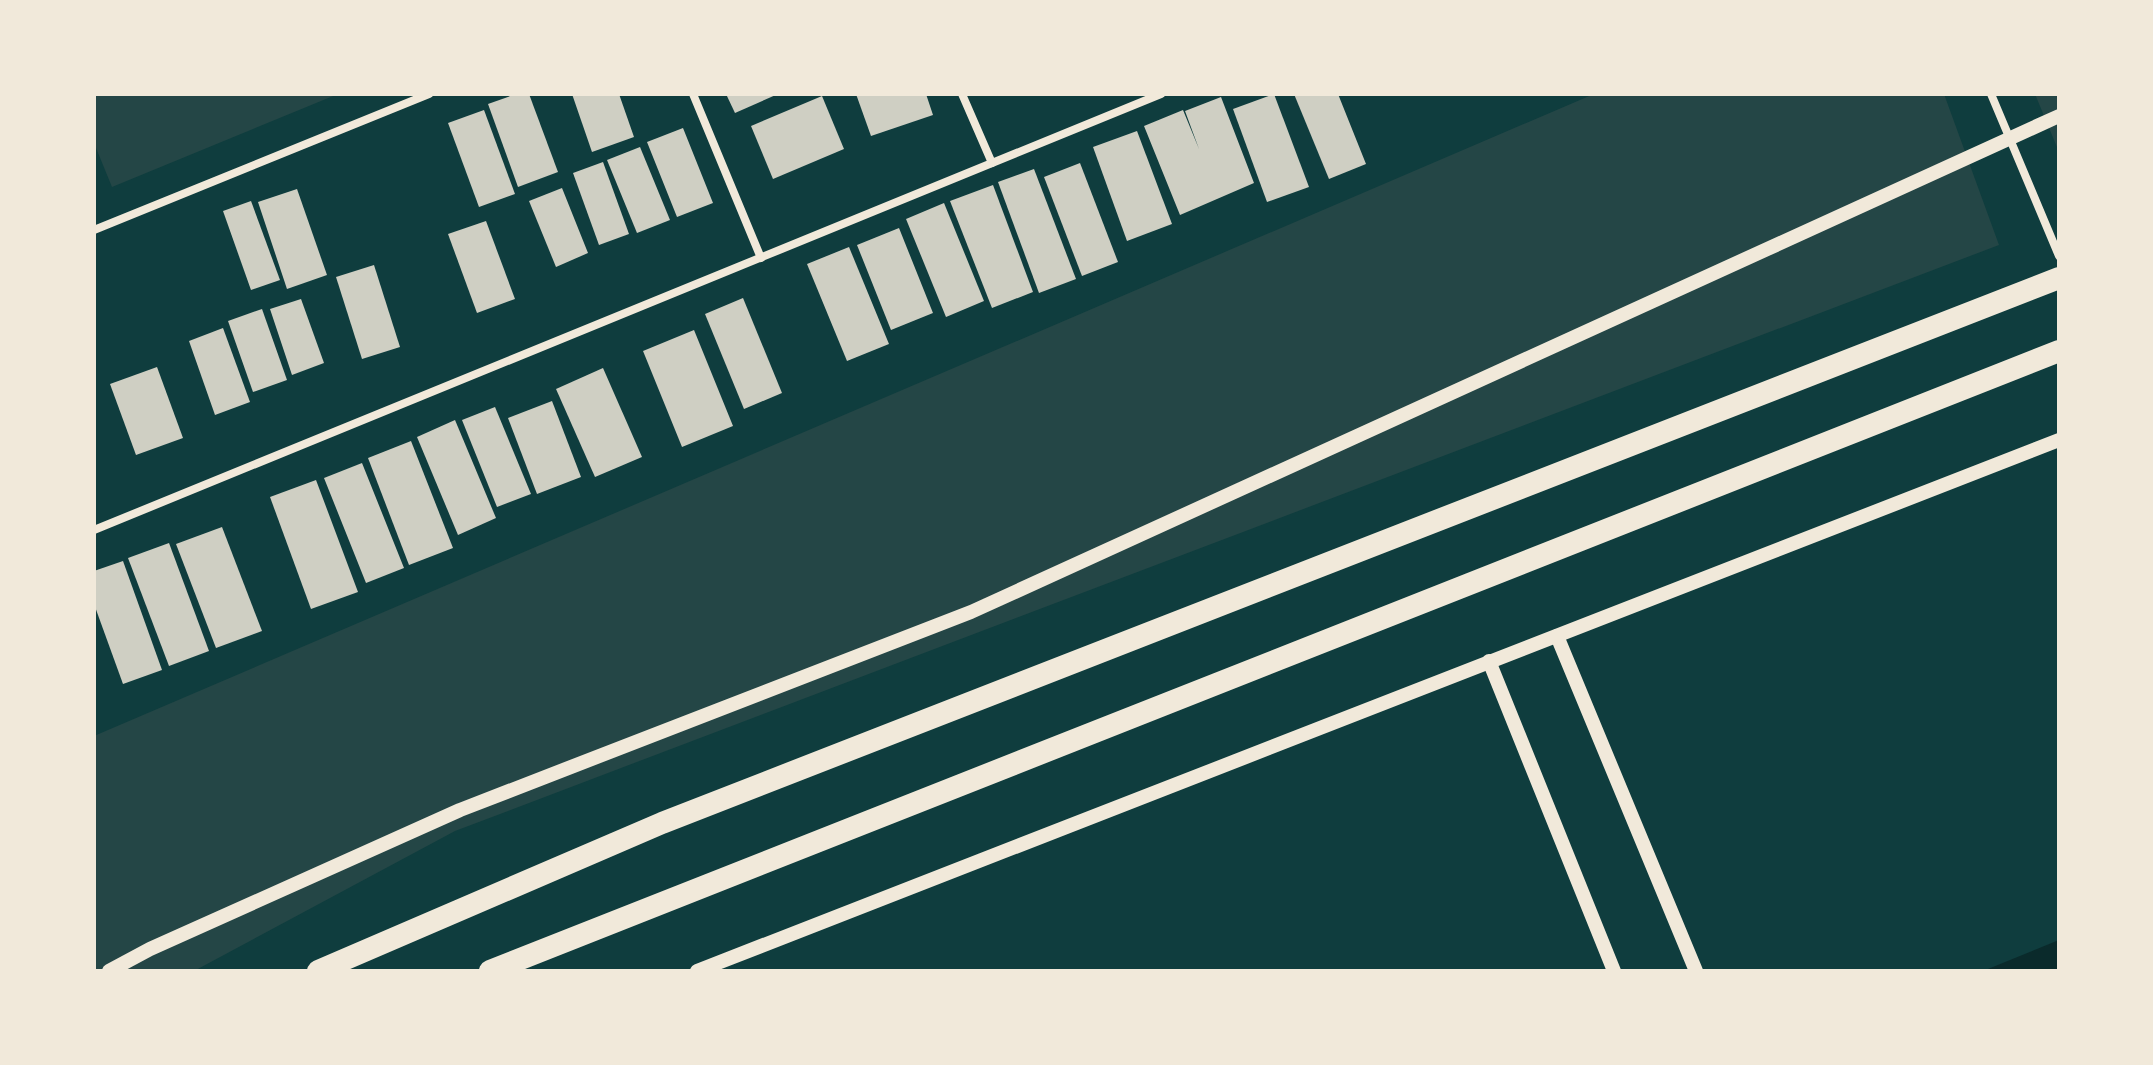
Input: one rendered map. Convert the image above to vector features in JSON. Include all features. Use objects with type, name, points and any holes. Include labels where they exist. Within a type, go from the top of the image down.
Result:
[{"type":"highway","points":[[318,971],[662,823],[2059,278]]},
{"type":"highway","points":[[490,971],[2052,354]]},
{"type":"street","points":[[94,230],[429,94]]},
{"type":"street","points":[[693,94],[761,258]]},
{"type":"street","points":[[962,94],[992,163]]},
{"type":"street","points":[[94,530],[1161,94]]},
{"type":"street","points":[[1991,94],[2059,256]]},
{"type":"street","points":[[109,971],[150,949],[460,810],[971,612],[2059,116]]},
{"type":"street","points":[[697,971],[2059,440]]},
{"type":"street","points":[[1557,636],[1696,971]]},
{"type":"street","points":[[1489,661],[1614,971]]},
{"type":"shaded area","points":[[94,94],[338,94],[112,187],[94,143]]},
{"type":"shaded area","points":[[1594,94],[1944,94],[1999,245],[455,831],[194,971],[94,971],[94,736]]},
{"type":"shaded area","points":[[2035,94],[2059,94],[2059,152]]},
{"type":"shaded area","points":[[2059,940],[2059,971],[1983,971]]},
{"type":"building","points":[[516,94],[529,94],[558,172],[518,187],[488,104]]},
{"type":"building","points":[[572,94],[619,94],[634,137],[592,152]]},
{"type":"building","points":[[726,94],[778,94],[735,113]]},
{"type":"building","points":[[856,94],[926,94],[933,115],[871,136]]},
{"type":"building","points":[[1274,94],[1309,187],[1267,202],[1233,109]]},
{"type":"building","points":[[1294,94],[1338,94],[1366,164],[1329,179]]},
{"type":"building","points":[[822,96],[844,149],[773,179],[751,126]]},
{"type":"building","points":[[1221,97],[1254,183],[1180,215],[1144,126],[1183,110],[1199,149],[1185,111]]},
{"type":"building","points":[[484,110],[515,194],[479,207],[448,123]]},
{"type":"building","points":[[683,128],[713,203],[677,217],[647,142]]},
{"type":"building","points":[[1137,131],[1172,224],[1127,241],[1093,147]]},
{"type":"building","points":[[640,147],[670,220],[637,233],[607,160]]},
{"type":"building","points":[[603,162],[629,234],[599,245],[573,173]]},
{"type":"building","points":[[1080,163],[1118,262],[1082,276],[1044,177]]},
{"type":"building","points":[[1034,169],[1076,279],[1039,293],[998,182]]},
{"type":"building","points":[[993,185],[1033,292],[992,308],[950,201]]},
{"type":"building","points":[[562,188],[588,253],[556,267],[529,201]]},
{"type":"building","points":[[297,189],[327,275],[287,289],[258,202]]},
{"type":"building","points":[[251,201],[280,280],[251,290],[223,211]]},
{"type":"building","points":[[944,203],[984,301],[946,317],[906,219]]},
{"type":"building","points":[[486,221],[515,299],[477,313],[448,234]]},
{"type":"building","points":[[899,228],[933,313],[891,330],[857,245]]},
{"type":"building","points":[[849,247],[889,344],[847,361],[807,264]]},
{"type":"building","points":[[374,265],[400,347],[362,359],[336,277]]},
{"type":"building","points":[[743,298],[782,393],[744,409],[705,314]]},
{"type":"building","points":[[301,299],[324,363],[292,375],[270,309]]},
{"type":"building","points":[[262,309],[287,380],[253,392],[228,321]]},
{"type":"building","points":[[223,328],[250,402],[215,415],[189,341]]},
{"type":"building","points":[[694,330],[733,426],[682,447],[643,351]]},
{"type":"building","points":[[157,367],[183,438],[136,455],[110,384]]},
{"type":"building","points":[[603,368],[642,457],[595,477],[556,389]]},
{"type":"building","points":[[552,401],[581,477],[537,494],[508,418]]},
{"type":"building","points":[[495,407],[531,494],[497,507],[462,420]]},
{"type":"building","points":[[455,420],[496,518],[458,535],[417,437]]},
{"type":"building","points":[[411,441],[453,548],[409,565],[368,458]]},
{"type":"building","points":[[362,463],[404,568],[366,583],[324,478]]},
{"type":"building","points":[[316,480],[358,592],[311,609],[270,497]]},
{"type":"building","points":[[222,527],[262,631],[216,648],[176,544]]},
{"type":"building","points":[[169,543],[209,651],[169,666],[128,558]]},
{"type":"building","points":[[123,561],[162,670],[123,684],[94,604],[94,571]]}]
